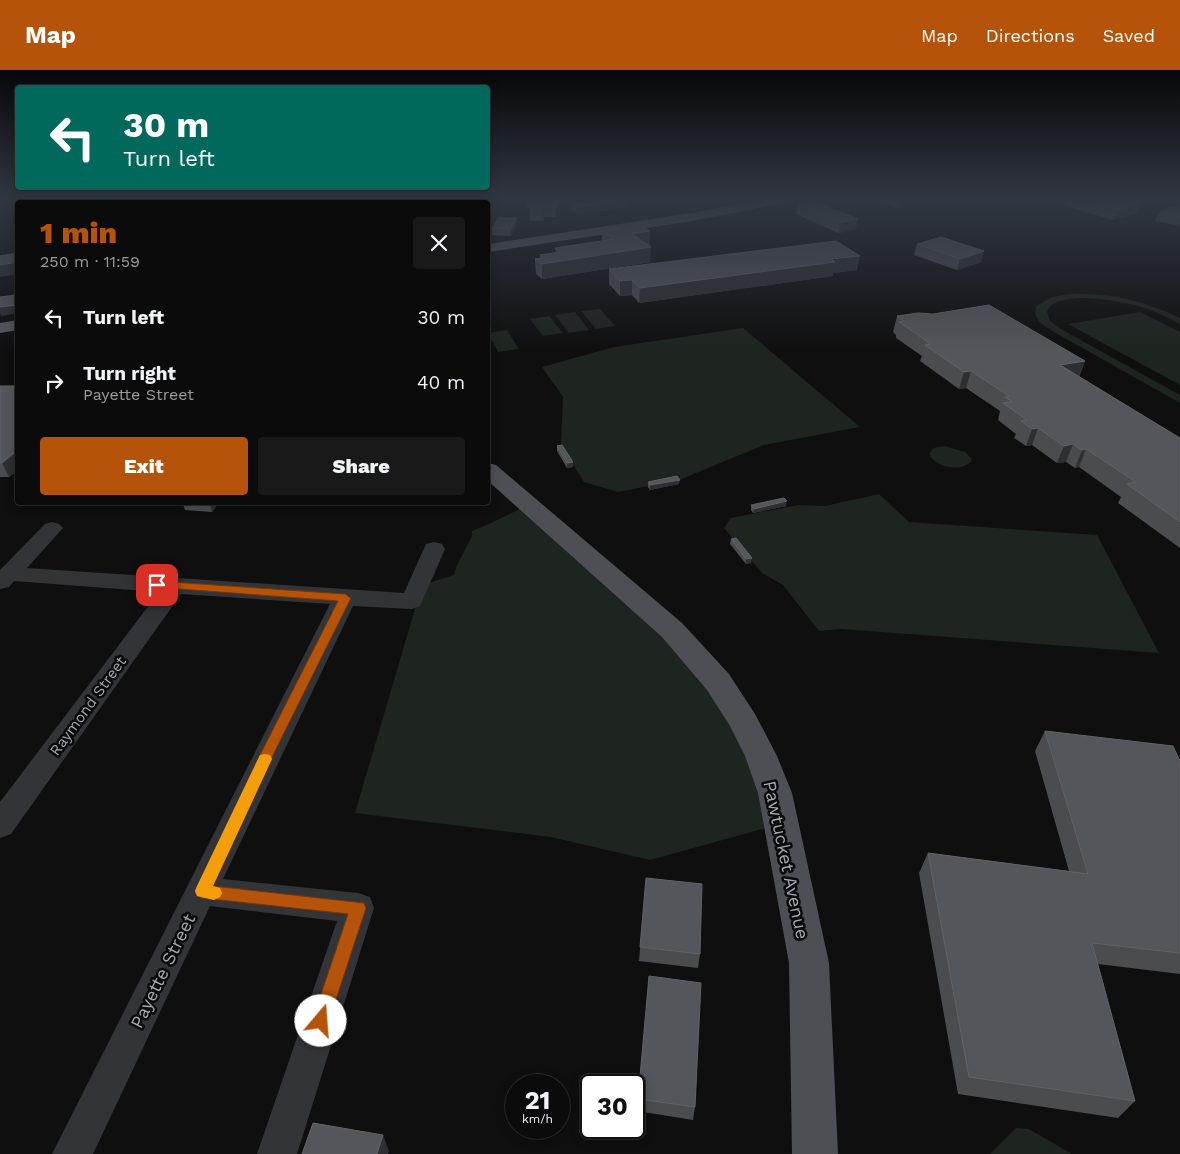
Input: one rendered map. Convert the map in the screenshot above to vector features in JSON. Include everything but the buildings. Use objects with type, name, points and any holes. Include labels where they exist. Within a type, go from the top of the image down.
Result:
[{"type":"highway","points":[[0,328],[15,326]]},
{"type":"main road","name":"Pawtucket Avenue","points":[[490,472],[672,630],[718,682],[744,722],[761,756],[775,793],[808,963],[816,1154]]},
{"type":"street","points":[[4,578],[52,528]]},
{"type":"street","points":[[4,578],[175,586],[345,598],[412,600],[434,549]]},
{"type":"street","name":"Raymond Street","points":[[0,825],[175,586]]},
{"type":"street","name":"Payette Street","points":[[72,1154],[202,891],[268,751],[345,598]]},
{"type":"street","points":[[202,891],[358,908],[277,1154]]},
{"type":"shaded area","points":[[1069,294],[1112,296],[1140,302],[1180,318],[1180,324],[1161,314],[1141,307],[1090,298],[1062,300],[1053,305],[1047,312],[1050,321],[1061,329],[1180,395],[1180,403],[1040,323],[1035,314],[1036,306],[1052,297]]},
{"type":"shaded area","points":[[600,309],[615,326],[596,329],[581,311]]},
{"type":"shaded area","points":[[575,312],[589,330],[569,333],[555,315]]},
{"type":"shaded area","points":[[1140,312],[1180,332],[1180,385],[1068,324]]},
{"type":"shaded area","points":[[549,316],[563,333],[543,336],[530,319]]},
{"type":"shaded area","points":[[743,328],[860,427],[764,445],[679,480],[618,492],[584,482],[561,445],[563,397],[542,367],[614,347]]},
{"type":"shaded area","points":[[507,330],[519,349],[498,352],[490,337],[490,333]]},
{"type":"shaded area","points":[[945,446],[965,452],[972,459],[971,462],[955,468],[937,463],[929,454],[933,448]]},
{"type":"shaded area","points":[[879,494],[909,522],[1097,535],[1159,653],[841,629],[819,631],[783,585],[762,573],[724,528],[731,518],[798,505],[825,506]]},
{"type":"shaded area","points":[[534,503],[708,664],[784,823],[650,860],[551,837],[355,813],[422,585],[454,575],[456,567],[472,536],[472,531]]},
{"type":"shaded area","points":[[1016,1128],[1029,1129],[1072,1154],[990,1154]]},
{"type":"slow traffic","points":[[214,893],[202,891],[265,759]]},
{"type":"route","points":[[157,585],[345,598],[268,751],[202,891],[358,908],[321,1021]]}]
